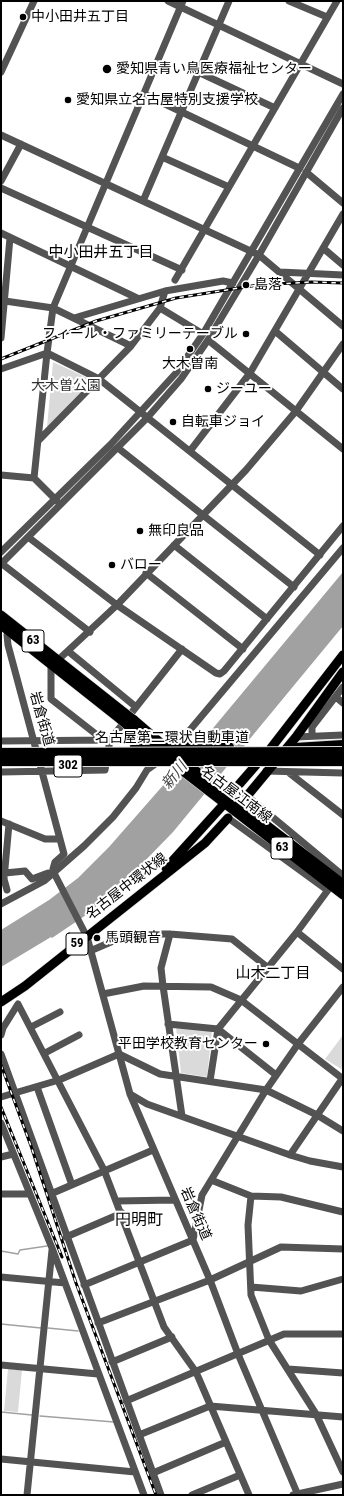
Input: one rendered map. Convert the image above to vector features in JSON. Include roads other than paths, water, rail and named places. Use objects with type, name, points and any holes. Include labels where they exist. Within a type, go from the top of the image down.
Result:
[{"type":"highway","name":"302","points":[[1,748],[271,748],[295,742]]},
{"type":"highway","points":[[295,742],[343,746]]},
{"type":"highway","name":"名古屋第二環状自動車道","points":[[1,752],[343,752]]},
{"type":"highway","name":"名古屋第二環状自動車道","points":[[1,761],[343,761]]},
{"type":"highway","name":"302","points":[[1,766],[175,765],[193,767],[253,765],[266,768],[343,764]]},
{"type":"main road","name":"名古屋江南線","points":[[1,615],[54,662],[127,720],[193,767],[225,799]]},
{"type":"main road","name":"名古屋江南線","points":[[1,625],[54,662]]},
{"type":"main road","points":[[271,748],[343,654]]},
{"type":"main road","points":[[247,796],[266,768],[295,742],[311,723],[343,672]]},
{"type":"main road","name":"名古屋江南線","points":[[127,720],[154,748],[187,776],[225,799],[337,880],[343,895]]},
{"type":"main road","points":[[152,884],[253,765]]},
{"type":"main road","name":"名古屋中環状線","points":[[1,1002],[25,986],[85,933],[205,843],[228,818]]},
{"type":"street","points":[[1,72],[4,56],[34,1]]},
{"type":"street","points":[[168,1],[181,4],[218,25],[343,84]]},
{"type":"street","points":[[143,201],[229,1]]},
{"type":"street","points":[[289,1],[327,17]]},
{"type":"street","points":[[175,280],[337,1]]},
{"type":"street","points":[[34,478],[53,308],[89,227],[181,4]]},
{"type":"street","points":[[198,72],[275,108]]},
{"type":"street","points":[[144,94],[299,168]]},
{"type":"street","points":[[90,632],[1,564],[28,537],[58,501],[141,413],[206,337],[251,251],[343,94]]},
{"type":"street","points":[[1,552],[118,448],[181,379],[206,337],[259,255],[343,108]]},
{"type":"street","points":[[1,135],[259,255],[300,288],[343,326]]},
{"type":"street","points":[[1,181],[21,144]]},
{"type":"street","points":[[162,157],[229,187]]},
{"type":"street","points":[[306,172],[343,203]]},
{"type":"street","points":[[1,188],[182,270]]},
{"type":"street","points":[[190,451],[250,372],[343,214]]},
{"type":"street","points":[[1,233],[137,298]]},
{"type":"street","points":[[1,338],[10,238]]},
{"type":"street","points":[[323,248],[343,264]]},
{"type":"street","points":[[280,272],[309,272],[343,275]]},
{"type":"street","points":[[74,318],[137,298],[165,291],[223,281],[233,283]]},
{"type":"street","points":[[38,441],[131,346],[160,308],[165,291]]},
{"type":"street","points":[[5,301],[53,308],[131,346]]},
{"type":"street","points":[[160,308],[206,337],[343,449]]},
{"type":"street","points":[[275,331],[343,389]]},
{"type":"street","points":[[99,740],[96,735],[51,699],[54,662],[68,652],[117,605],[246,470],[296,411],[343,344]]},
{"type":"street","points":[[1,369],[47,353],[99,379],[320,555]]},
{"type":"street","points":[[118,448],[294,587]]},
{"type":"street","points":[[1,475],[34,478],[58,501]]},
{"type":"street","points":[[28,537],[117,605],[216,673],[220,674],[243,649],[343,526]]},
{"type":"street","points":[[174,545],[267,619]]},
{"type":"street","points":[[166,748],[179,743],[343,548]]},
{"type":"street","points":[[146,574],[243,649]]},
{"type":"street","name":"岩倉街道","points":[[10,632],[8,636],[8,645],[64,854],[55,862],[55,874],[85,933],[130,1094],[174,1200],[210,1280],[238,1354],[296,1494]]},
{"type":"street","points":[[1,772],[105,770],[110,740],[182,649]]},
{"type":"street","points":[[68,652],[136,707]]},
{"type":"street","points":[[312,736],[311,723],[336,697],[343,686]]},
{"type":"street","points":[[336,697],[343,703]]},
{"type":"street","points":[[295,742],[312,736],[343,735]]},
{"type":"street","points":[[1,741],[110,740]]},
{"type":"street","points":[[1,904],[55,874],[113,817],[136,788],[147,770],[154,765]]},
{"type":"street","points":[[266,768],[288,772],[343,773]]},
{"type":"street","points":[[288,772],[343,815]]},
{"type":"street","points":[[247,796],[337,880]]},
{"type":"street","points":[[228,818],[337,880]]},
{"type":"street","points":[[1,821],[45,839],[60,839]]},
{"type":"street","points":[[6,890],[5,873],[9,824]]},
{"type":"street","points":[[5,873],[25,871],[32,879],[55,874]]},
{"type":"street","points":[[210,1081],[218,1029],[337,880]]},
{"type":"street","points":[[297,932],[343,969]]},
{"type":"street","points":[[90,951],[125,936],[140,934],[170,934],[232,939],[267,967]]},
{"type":"street","points":[[170,934],[161,968],[162,986],[182,1116]]},
{"type":"street","points":[[103,994],[144,986],[211,987],[241,1000],[342,1079],[290,1155]]},
{"type":"street","points":[[84,1285],[193,1240],[202,1195],[266,1090],[298,1044],[343,987]]},
{"type":"street","points":[[1,1035],[3,1028],[18,1004],[59,1080],[104,1170],[122,1213],[164,1327],[196,1372],[249,1495]]},
{"type":"street","points":[[31,1027],[60,1012]]},
{"type":"street","points":[[168,1024],[218,1029],[276,1076]]},
{"type":"street","points":[[45,1053],[79,1034]]},
{"type":"street","points":[[1,1054],[53,1193],[66,1237],[161,1495]]},
{"type":"street","points":[[1,1097],[59,1080],[119,1054],[160,1074],[177,1078],[210,1081],[266,1090],[317,1115],[343,1131]]},
{"type":"street","points":[[37,1087],[72,1185]]},
{"type":"street","points":[[130,1094],[147,1104],[290,1155],[310,1161],[343,1167]]},
{"type":"street","points":[[1,1123],[52,1248],[144,1495]]},
{"type":"street","points":[[53,1193],[153,1150]]},
{"type":"street","points":[[1,1156],[13,1154]]},
{"type":"street","points":[[211,1180],[251,1196],[281,1197],[343,1212]]},
{"type":"street","points":[[2,1192],[29,1194]]},
{"type":"street","points":[[251,1196],[248,1225],[251,1295],[269,1340],[316,1414],[343,1472]]},
{"type":"street","points":[[117,1201],[174,1200]]},
{"type":"street","points":[[66,1237],[122,1213]]},
{"type":"street","points":[[98,1324],[210,1280],[249,1260],[281,1247],[343,1250]]},
{"type":"street","points":[[27,1495],[52,1248]]},
{"type":"street","points":[[1,1277],[65,1283]]},
{"type":"street","points":[[251,1287],[301,1291],[343,1279]]},
{"type":"street","points":[[126,1401],[284,1334],[343,1334]]},
{"type":"street","points":[[112,1362],[172,1337]]},
{"type":"street","points":[[1,1364],[98,1374]]},
{"type":"street","points":[[288,1370],[343,1373]]},
{"type":"street","points":[[139,1435],[210,1406],[262,1409],[343,1417]]},
{"type":"street","points":[[153,1472],[226,1442]]},
{"type":"street","points":[[1,1459],[135,1472]]},
{"type":"street","points":[[192,1495],[240,1475]]},
{"type":"street","points":[[296,1494],[343,1484]]},
{"type":"water","name":"新川","points":[[343,572],[343,626],[173,832],[139,867],[89,913],[52,938],[51,937],[1,967],[1,930],[49,900],[78,878],[109,847],[209,733]]},
{"type":"waterway","points":[[1,1251],[18,1254],[20,1250],[47,1246]]},
{"type":"waterway","points":[[1,1324],[41,1328]]},
{"type":"waterway","points":[[48,1328],[78,1331]]},
{"type":"waterway","points":[[1,1412],[32,1415]]},
{"type":"waterway","points":[[40,1416],[114,1422]]},
{"type":"railway","points":[[1,359],[96,321],[176,298],[258,285],[311,282],[343,283]]},
{"type":"railway","points":[[1,1065],[31,1146],[76,1283],[156,1495]]},
{"type":"railway","points":[[1,1107],[62,1257]]},
{"type":"place","name":"中小田井五丁目","points":[[23,17]]},
{"type":"place","name":"愛知県青い鳥医療福祉センター","points":[[107,69]]},
{"type":"place","name":"愛知県立名古屋特別支援学校","points":[[68,100]]},
{"type":"place","name":"島落","points":[[246,285]]},
{"type":"place","name":"フィール・ファミリーテーブル","points":[[246,334]]},
{"type":"place","name":"大木曽南","points":[[190,349]]},
{"type":"place","name":"ジーユー","points":[[208,389]]},
{"type":"place","name":"自転車ジョイ","points":[[173,422]]},
{"type":"place","name":"無印良品","points":[[140,531]]},
{"type":"place","name":"バロー","points":[[112,565]]},
{"type":"place","name":"馬頭観音","points":[[97,938]]},
{"type":"place","name":"平田学校教育センター","points":[[266,1044]]},
{"type":"district","name":"中小田井五丁目","points":[[101,253]]},
{"type":"district","name":"山木二丁目","points":[[273,974]]},
{"type":"district","name":"円明町","points":[[139,1221]]},
{"type":"park label","name":"大木曽公園","points":[[66,386]]}]
